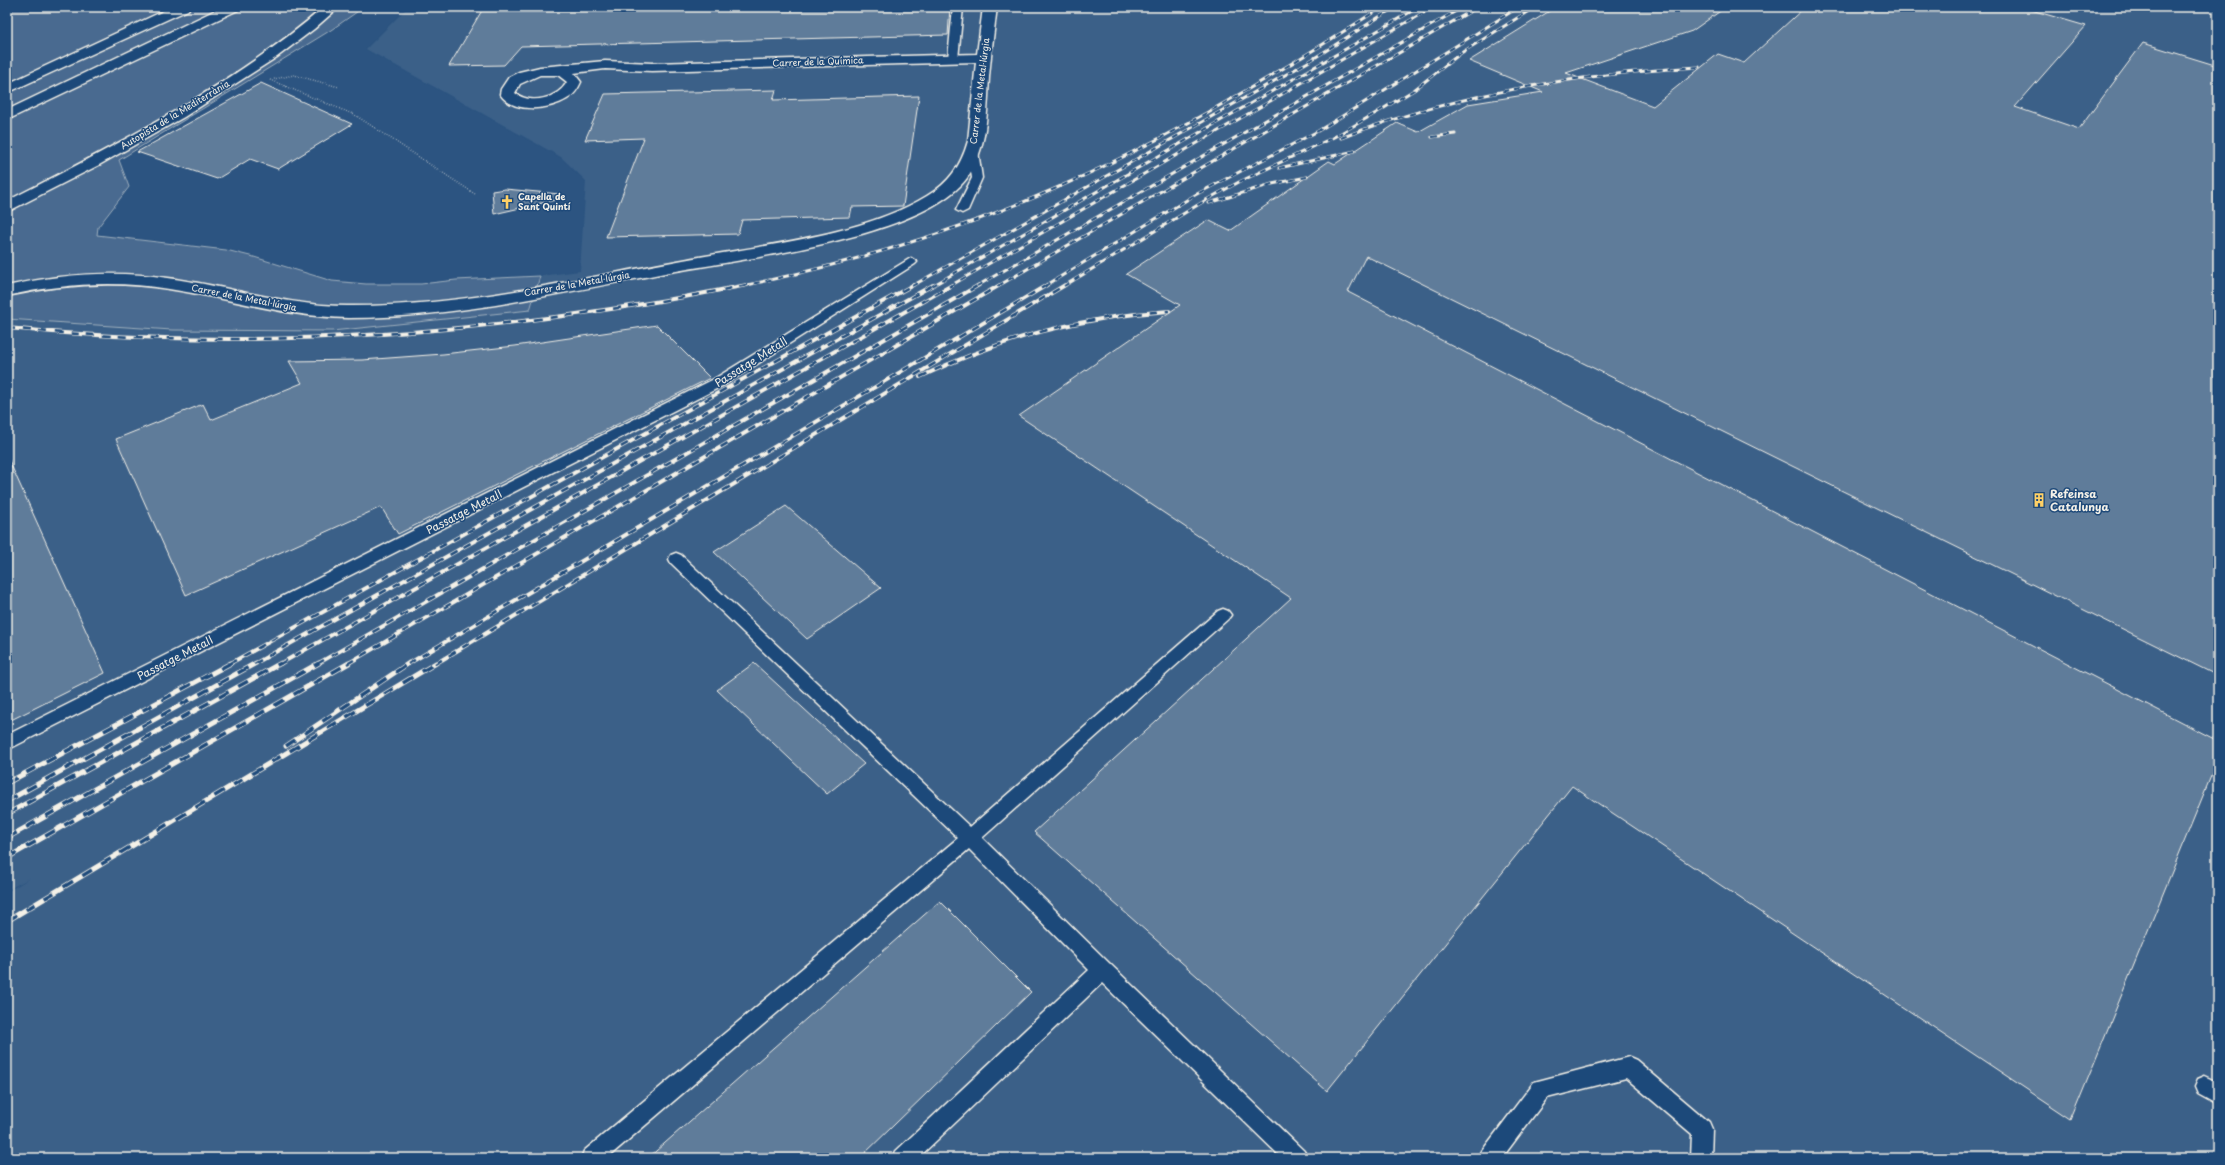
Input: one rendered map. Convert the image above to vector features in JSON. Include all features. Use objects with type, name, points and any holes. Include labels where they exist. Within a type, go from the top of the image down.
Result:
[{"type":"main road","points":[[7,89],[183,7]]},
{"type":"main road","points":[[7,116],[151,45],[233,7]]},
{"type":"main road","name":"Autopista de la Mediterrània","points":[[7,207],[133,141],[212,94],[275,52],[332,7]]},
{"type":"main road","name":"Carrer de la Metal·lúrgia","points":[[7,291],[72,279],[127,278],[171,284],[263,303],[317,310],[377,312],[451,306],[719,258],[849,231],[901,214],[937,196],[960,176],[973,151],[977,133],[990,7]]},
{"type":"main road","name":"Carrer de la Química","points":[[652,67],[611,74],[561,96],[539,103],[518,102],[507,94],[508,88],[519,78],[540,71],[605,65],[652,67],[984,58]]},
{"type":"main road","points":[[551,70],[568,74],[572,77],[574,82],[569,92]]},
{"type":"lane","points":[[952,59],[958,7]]},
{"type":"lane","points":[[962,210],[977,178],[973,151]]},
{"type":"lane","name":"Passatge Metall","points":[[7,743],[719,382],[910,262]]},
{"type":"lane","points":[[676,559],[970,838],[1102,970],[1297,1158]]},
{"type":"lane","points":[[591,1158],[970,838],[1223,615]]},
{"type":"lane","points":[[903,1158],[1102,970]]},
{"type":"lane","points":[[1489,1158],[1541,1089],[1629,1067],[1702,1129],[1701,1158]]},
{"type":"path","points":[[270,79],[294,75],[339,87]]},
{"type":"path","points":[[265,77],[355,115],[475,194]]},
{"type":"shaded area","points":[[7,7],[364,7],[331,30],[119,160],[129,187],[98,227],[97,235],[226,250],[332,281],[366,284],[421,284],[456,280],[540,276],[530,310],[332,331],[172,330],[7,319]]},
{"type":"shaded area","points":[[408,7],[2218,7],[2218,1158],[7,1158],[7,892],[30,878],[7,890],[7,319],[530,310],[540,276],[580,271],[586,181],[561,157],[366,49]]},
{"type":"building","points":[[484,7],[950,7],[948,35],[521,46],[504,65],[449,66]]},
{"type":"building","points":[[1556,7],[1726,7],[1692,31],[1566,73],[1653,106],[1718,54],[1744,63],[1805,7],[2021,7],[2086,26],[2015,107],[2079,129],[2143,43],[2218,66],[2218,676],[1366,256],[1348,292],[2218,741],[2218,759],[2071,1119],[1572,786],[1327,1091],[1034,832],[1291,598],[1019,416],[1180,305],[1126,274],[1208,220],[1230,231],[1329,161],[1335,164],[1397,123],[1418,132],[1468,104],[1543,92],[1469,61]]},
{"type":"building","points":[[261,83],[352,124],[278,169],[250,159],[217,179],[137,152]]},
{"type":"building","points":[[776,90],[773,100],[919,96],[903,206],[852,207],[850,217],[742,220],[738,234],[606,237],[644,138],[585,140],[605,94]]},
{"type":"building","points":[[505,189],[560,194],[560,199],[494,214],[492,191]]},
{"type":"building","points":[[657,325],[710,378],[398,534],[381,507],[186,595],[116,439],[203,404],[211,420],[302,383],[289,361],[362,360],[443,354],[515,346]]},
{"type":"building","points":[[7,456],[105,673],[7,722]]},
{"type":"building","points":[[786,506],[881,588],[807,639],[714,552]]},
{"type":"building","points":[[754,663],[864,764],[827,794],[717,690]]},
{"type":"building","points":[[940,901],[1031,992],[860,1158],[648,1158]]},
{"type":"railway","points":[[744,286],[821,268],[900,246],[977,220],[1052,190],[1094,171],[1179,128],[1262,81],[1382,7]]},
{"type":"railway","points":[[912,286],[1308,62],[1395,7]]},
{"type":"railway","points":[[932,286],[1419,7]]},
{"type":"railway","points":[[950,286],[1433,7]]},
{"type":"railway","points":[[977,286],[1463,7]]},
{"type":"railway","points":[[998,286],[1478,7]]},
{"type":"railway","points":[[1045,286],[1195,195],[1318,131],[1519,7]]},
{"type":"railway","points":[[1064,286],[1206,200],[1239,182],[1334,137],[1376,113],[1414,90],[1461,53],[1535,7]]},
{"type":"railway","points":[[1341,138],[1428,109],[1517,89],[1608,75],[1699,67]]},
{"type":"railway","points":[[1432,137],[1455,134]]},
{"type":"railway","points":[[1279,168],[1355,151]]},
{"type":"railway","points":[[1209,203],[1272,184],[1307,177]]},
{"type":"railway","points":[[229,664],[913,285]]},
{"type":"railway","points":[[254,664],[933,285]]},
{"type":"railway","points":[[280,664],[952,285]]},
{"type":"railway","points":[[317,664],[979,285]]},
{"type":"railway","points":[[347,664],[1000,285]]},
{"type":"railway","points":[[408,664],[1047,285]]},
{"type":"railway","points":[[435,664],[1065,285]]},
{"type":"railway","points":[[7,328],[100,335],[193,339],[286,338],[379,334],[471,327],[564,316],[656,302],[744,286]]},
{"type":"railway","points":[[920,377],[981,351],[1072,324],[1104,318],[1169,311]]},
{"type":"railway","points":[[7,783],[231,663]]},
{"type":"railway","points":[[7,801],[256,663]]},
{"type":"railway","points":[[7,814],[281,663]]},
{"type":"railway","points":[[7,838],[319,663]]},
{"type":"railway","points":[[7,858],[349,663]]},
{"type":"railway","points":[[286,746],[409,663]]},
{"type":"railway","points":[[7,921],[436,663]]},
{"type":"place","name":"Capella de Sant Quintí","points":[[507,202]]},
{"type":"place","name":"Refeinsa Catalunya","points":[[2039,500]]}]
